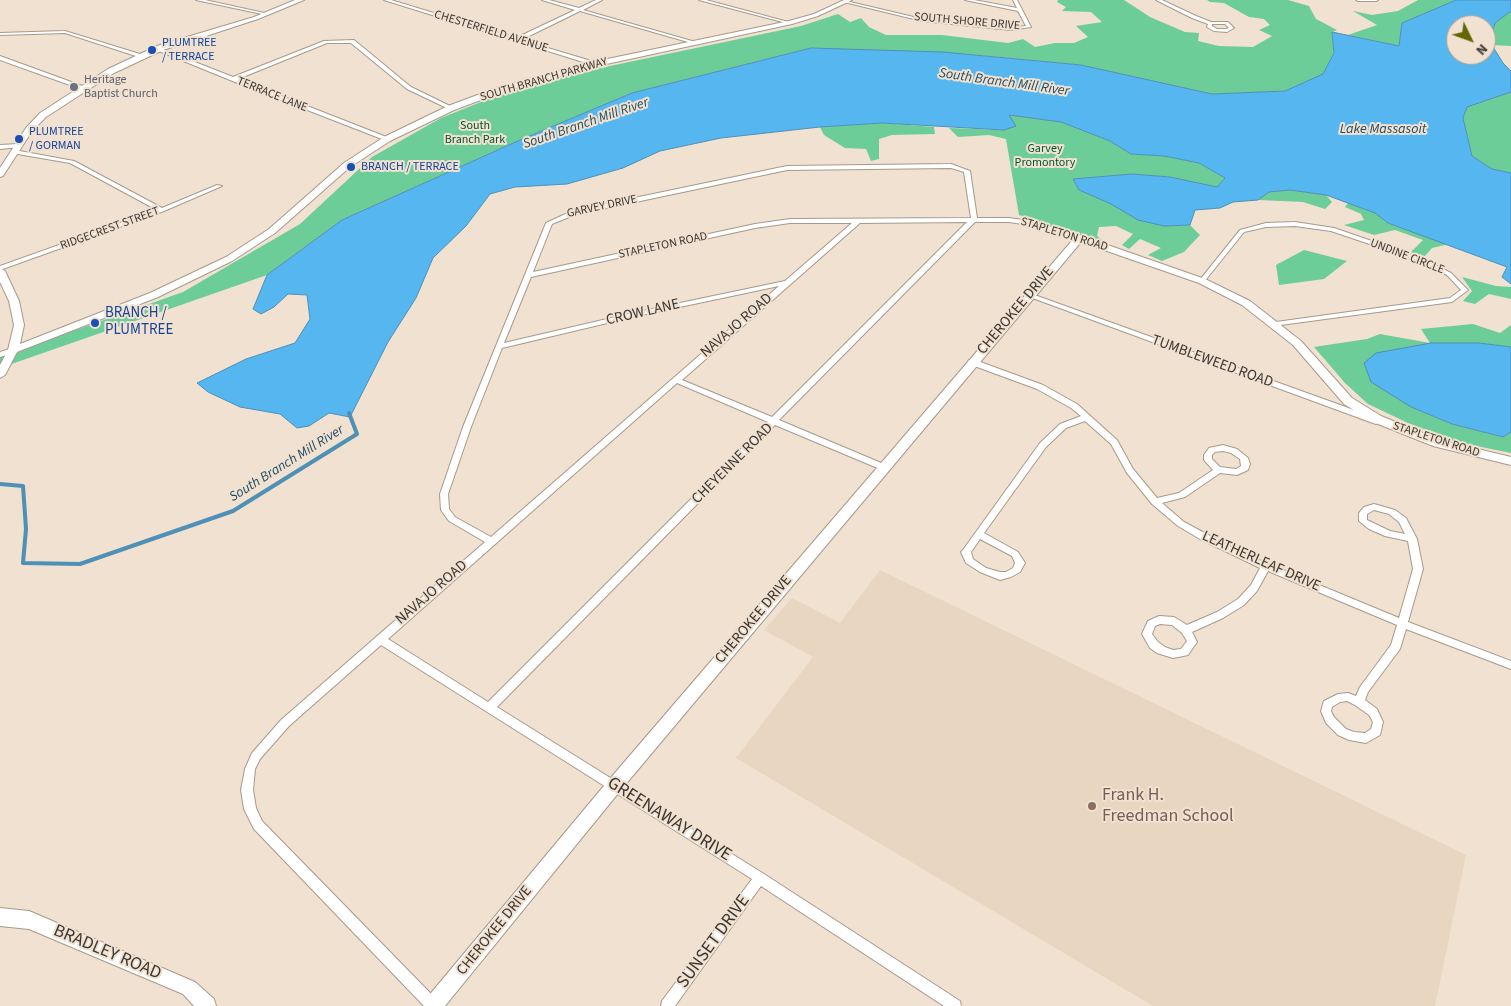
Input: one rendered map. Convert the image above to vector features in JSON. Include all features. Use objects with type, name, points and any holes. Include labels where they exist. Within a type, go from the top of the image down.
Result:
[{"type":"street","points":[[198,0],[267,14]]},
{"type":"street","points":[[0,174],[16,149],[43,116],[83,88],[157,49],[267,14],[301,0]]},
{"type":"street","name":"CHESTERFIELD AVENUE","points":[[386,0],[596,64]]},
{"type":"street","points":[[395,3],[402,0]]},
{"type":"street","points":[[544,0],[697,42]]},
{"type":"street","points":[[518,39],[600,0]]},
{"type":"street","points":[[701,0],[790,23]]},
{"type":"street","points":[[967,0],[1020,10]]},
{"type":"street","name":"SOUTH SHORE DRIVE","points":[[845,1],[922,20],[1010,29],[1029,27],[1015,0]]},
{"type":"street","points":[[1158,0],[1211,23]]},
{"type":"street","points":[[1358,0],[1376,0]]},
{"type":"street","name":"SOUTH BRANCH PARKWAY","points":[[0,356],[154,295],[229,259],[272,231],[347,165],[387,139],[451,108],[502,89],[596,64],[790,23],[845,1]]},
{"type":"street","points":[[0,34],[65,32],[141,56]]},
{"type":"street","points":[[232,79],[326,42],[352,41],[409,88],[451,108]]},
{"type":"street","name":"TERRACE LANE","points":[[157,49],[387,139]]},
{"type":"street","points":[[0,58],[83,88]]},
{"type":"street","points":[[0,147],[72,162],[162,210]]},
{"type":"street","name":"GARVEY DRIVE","points":[[491,541],[452,519],[443,501],[447,482],[529,275],[547,224],[560,216],[783,168],[956,166],[965,169],[969,174],[974,219]]},
{"type":"street","name":"RIDGECREST STREET","points":[[0,270],[162,210],[219,186]]},
{"type":"street","name":"STAPLETON ROAD","points":[[529,275],[778,222],[974,219],[1024,222],[1079,238],[1202,281],[1238,299],[1276,324],[1313,359],[1348,401],[1371,416],[1396,428],[1453,448],[1511,461]]},
{"type":"street","name":"CHEYENNE ROAD","points":[[490,707],[974,219]]},
{"type":"street","name":"NAVAJO ROAD","points":[[433,1006],[258,825],[248,800],[247,785],[250,769],[268,740],[380,639],[858,221]]},
{"type":"street","name":"UNDINE CIRCLE","points":[[1202,281],[1242,231],[1266,225],[1295,224],[1332,229],[1419,259],[1449,274],[1465,290],[1452,300],[1276,324]]},
{"type":"street","name":"CHEROKEE DRIVE","points":[[433,1006],[614,786],[1079,238]]},
{"type":"street","points":[[0,270],[14,300],[19,330],[13,350],[0,375]]},
{"type":"street","name":"CROW LANE","points":[[499,347],[637,314],[787,282]]},
{"type":"street","name":"TUMBLEWEED ROAD","points":[[1029,295],[1396,428]]},
{"type":"street","name":"LEATHERLEAF DRIVE","points":[[972,362],[1067,400],[1114,442],[1130,471],[1156,502],[1181,524],[1202,537],[1225,549],[1402,623],[1511,665]]},
{"type":"street","points":[[676,380],[883,467]]},
{"type":"street","points":[[978,534],[1015,554],[1019,561],[1016,570],[1008,575],[1000,576],[969,561],[966,552],[978,534],[1043,445],[1066,424],[1087,416]]},
{"type":"street","points":[[1156,502],[1182,495],[1218,470]]},
{"type":"street","points":[[1360,702],[1364,690],[1396,646],[1418,574],[1418,563],[1412,540],[1403,520],[1392,512],[1374,507],[1365,511],[1362,518],[1367,524],[1388,534],[1412,540]]},
{"type":"street","points":[[1186,630],[1220,615],[1241,602],[1254,588],[1266,566]]},
{"type":"street","points":[[1159,620],[1174,621],[1186,630],[1191,638],[1190,646],[1180,654],[1167,653],[1157,648],[1147,634],[1151,624],[1159,620]]},
{"type":"street","name":"GREENAWAY DRIVE","points":[[380,639],[760,878],[955,1006]]},
{"type":"street","points":[[1338,698],[1348,698],[1360,702],[1373,712],[1378,722],[1376,732],[1366,738],[1353,737],[1342,732],[1330,720],[1326,711],[1328,704],[1338,698]]},
{"type":"street","name":"SUNSET DRIVE","points":[[667,1006],[760,878]]},
{"type":"street","name":"BRADLEY ROAD","points":[[0,917],[29,920],[136,965],[189,988],[205,1005]]},
{"type":"shaded area","name":"Frank H. Freedman School","points":[[880,570],[1466,855],[1435,1006],[1153,1006],[736,758],[813,657],[764,630],[792,598],[840,623]]},
{"type":"green space","name":"South Branch Park","points":[[1058,0],[1124,0],[1150,17],[1185,32],[1199,33],[1198,41],[1219,46],[1253,47],[1272,36],[1259,30],[1270,25],[1264,19],[1249,17],[1224,3],[1207,0],[1288,0],[1309,6],[1316,19],[1337,30],[1332,32],[1334,53],[1323,75],[1285,91],[1212,94],[1081,65],[978,55],[811,48],[632,93],[520,140],[342,220],[267,275],[0,368],[0,357],[183,292],[300,224],[372,157],[441,118],[496,96],[586,71],[801,26],[838,14],[850,22],[861,18],[869,27],[886,35],[942,35],[1008,43],[1023,39],[1035,47],[1055,43],[1074,43],[1088,37],[1076,26],[1102,22],[1091,12],[1062,11],[1066,7],[1057,2]]},
{"type":"green space","points":[[1418,0],[1456,0],[1402,23],[1399,46],[1348,35],[1377,25],[1353,11],[1372,15],[1398,11]]},
{"type":"green space","points":[[1511,11],[1511,46],[1496,45],[1496,22]]},
{"type":"green space","points":[[1511,92],[1511,173],[1492,169],[1472,156],[1463,118],[1467,107]]},
{"type":"green space","name":"Garvey Promontory","points":[[1009,115],[1061,122],[1110,141],[1131,154],[1164,156],[1199,163],[1225,178],[1217,187],[1170,177],[1132,174],[1073,179],[1079,190],[1164,226],[1190,225],[1200,235],[1184,252],[1162,261],[1148,255],[1161,248],[1140,239],[1129,249],[1122,245],[1133,234],[1116,226],[1099,227],[1097,236],[1105,242],[1091,238],[1089,240],[1019,215],[1006,139],[989,135],[958,137],[949,128],[1004,130]]},
{"type":"green space","points":[[882,123],[934,127],[935,134],[892,135],[879,139],[879,159],[871,161],[866,149],[845,148],[824,135],[820,127]]},
{"type":"green space","points":[[1290,190],[1326,195],[1332,202],[1325,209],[1303,202],[1258,200],[1269,192]]},
{"type":"green space","points":[[1348,203],[1375,213],[1388,223],[1449,244],[1432,248],[1424,257],[1411,252],[1423,240],[1395,230],[1374,235],[1344,225],[1364,220],[1361,214],[1345,207]]},
{"type":"green space","points":[[1304,250],[1347,261],[1324,279],[1279,285],[1276,265]]},
{"type":"green space","points":[[1462,277],[1496,286],[1511,287],[1511,299],[1489,294],[1475,304],[1463,301],[1472,291]]},
{"type":"green space","points":[[1473,324],[1500,333],[1511,325],[1511,347],[1479,343],[1431,343],[1411,407],[1452,424],[1503,437],[1511,432],[1511,453],[1457,442],[1408,423],[1368,404],[1345,383],[1314,347],[1367,339],[1380,334],[1430,343],[1421,329]]},
{"type":"water","name":"Lake Massasoit","points":[[1456,0],[1511,0],[1511,11],[1496,22],[1496,15],[1446,15],[1446,65],[1496,65],[1496,52],[1511,71],[1511,92],[1467,107],[1463,118],[1472,156],[1492,169],[1511,173],[1511,284],[1502,277],[1507,267],[1388,223],[1375,213],[1326,195],[1290,190],[1269,192],[1258,200],[1233,202],[1220,208],[1195,210],[1190,225],[1164,226],[1138,220],[1111,204],[1079,190],[1073,179],[1132,174],[1170,177],[1217,187],[1225,178],[1199,163],[1164,156],[1131,154],[1110,141],[1061,122],[1009,115],[1016,126],[1004,130],[882,123],[820,127],[721,138],[660,151],[623,168],[567,184],[515,187],[490,194],[466,226],[433,258],[416,298],[388,342],[350,417],[329,413],[309,426],[297,428],[280,414],[240,407],[208,392],[197,383],[246,359],[295,343],[310,319],[307,295],[288,294],[274,307],[261,314],[253,309],[267,275],[342,220],[520,140],[632,93],[811,48],[943,52],[1081,65],[1212,94],[1285,91],[1323,74],[1334,53],[1332,32],[1399,46],[1402,23]]},
{"type":"water","points":[[1431,343],[1479,343],[1511,347],[1511,432],[1503,437],[1452,424],[1411,407],[1371,382],[1364,363],[1376,353]]},
{"type":"waterway","name":"South Branch Mill River","points":[[0,484],[23,486],[26,529],[23,563],[80,564],[233,511],[357,434],[349,413]]},
{"type":"place","name":"PLUMTREE / TERRACE","points":[[152,50]]},
{"type":"place","name":"Heritage Baptist Church","points":[[74,87]]},
{"type":"place","name":"PLUMTREE / GORMAN","points":[[19,139]]},
{"type":"place","name":"BRANCH / TERRACE","points":[[351,167]]},
{"type":"place","name":"BRANCH / PLUMTREE","points":[[95,323]]},
{"type":"place","name":"Frank H. Freedman School","points":[[1092,806]]}]
